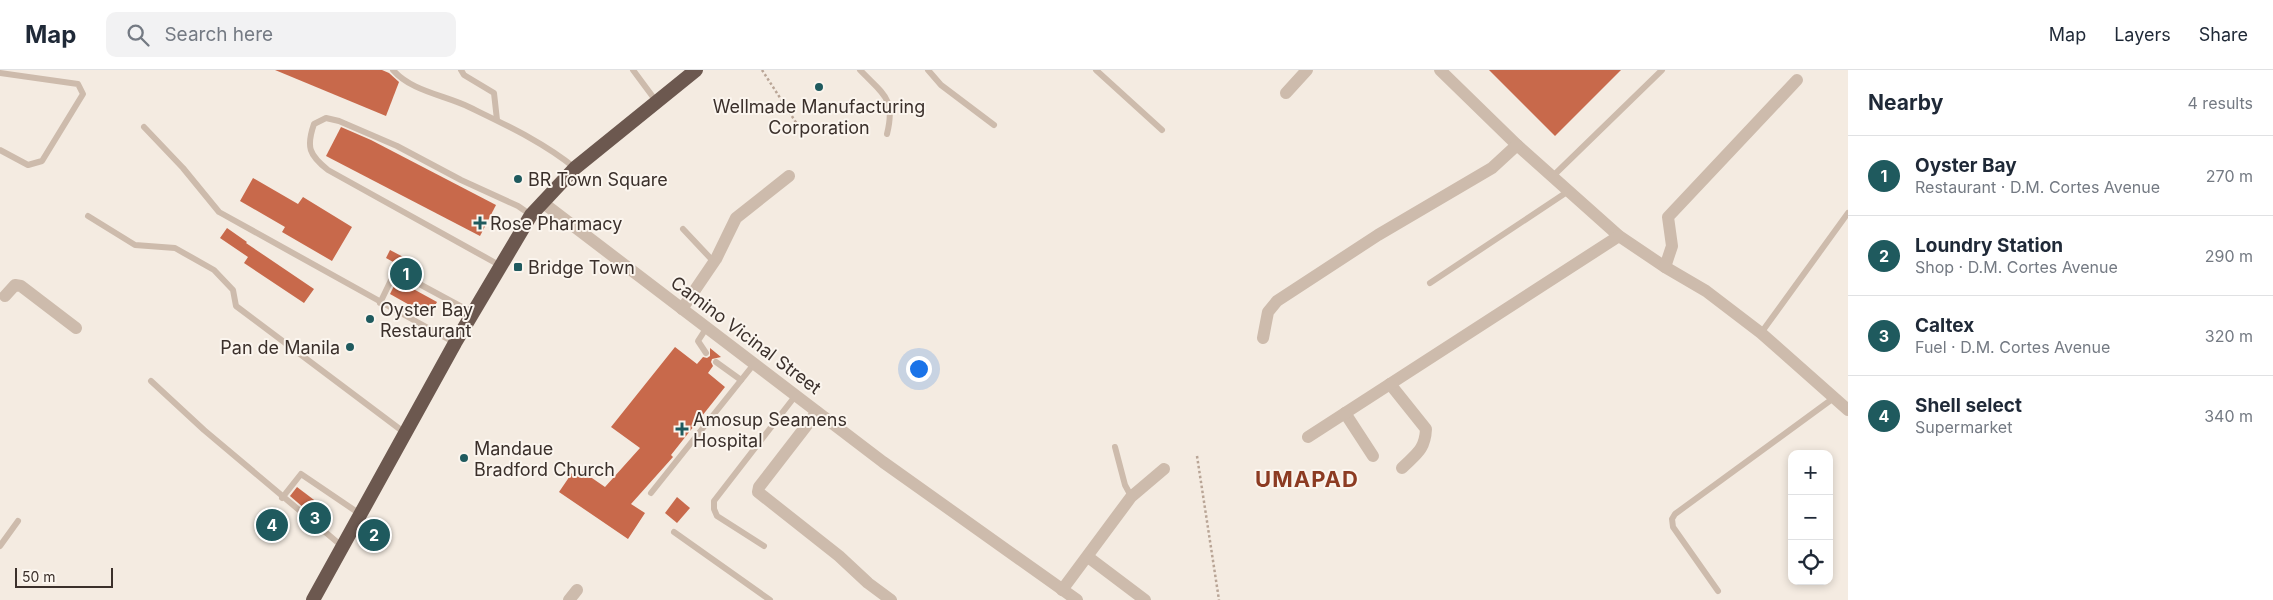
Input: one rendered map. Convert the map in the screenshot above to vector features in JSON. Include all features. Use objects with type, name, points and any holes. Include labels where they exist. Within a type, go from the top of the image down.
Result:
[{"type":"highway","points":[[313,600],[455,343],[531,215],[575,168],[696,70]]},
{"type":"street","points":[[1286,93],[1308,70]]},
{"type":"street","points":[[1440,70],[1567,192],[1619,236],[1665,267],[1706,291],[1761,333],[1848,410]]},
{"type":"street","points":[[1665,267],[1672,246],[1668,217],[1798,80]]},
{"type":"street","points":[[1263,338],[1268,312],[1277,301],[1378,235],[1492,168],[1517,145]]},
{"type":"street","points":[[682,309],[714,262],[736,218],[789,176]]},
{"type":"street","name":"Camino Vicinal Street","points":[[542,202],[682,309],[708,326],[797,394],[817,412],[1077,600]]},
{"type":"street","points":[[1308,437],[1619,236]]},
{"type":"street","points":[[2,298],[15,285],[21,286],[76,328]]},
{"type":"street","points":[[1390,384],[1426,429],[1426,442],[1422,450],[1402,468]]},
{"type":"street","points":[[817,412],[759,487],[758,492],[838,556],[868,584],[890,600]]},
{"type":"street","points":[[1345,413],[1373,456]]},
{"type":"street","points":[[1062,590],[1131,497],[1164,469]]},
{"type":"street","points":[[1088,557],[1145,600]]},
{"type":"lane","points":[[393,70],[405,82],[497,120],[556,152],[575,168]]},
{"type":"lane","points":[[462,70],[464,75],[494,93],[497,120]]},
{"type":"lane","points":[[632,70],[656,101]]},
{"type":"lane","points":[[860,70],[884,94],[890,105],[891,118],[887,134]]},
{"type":"lane","points":[[928,70],[942,85],[994,125]]},
{"type":"lane","points":[[1096,70],[1162,130]]},
{"type":"lane","points":[[1552,176],[1662,70]]},
{"type":"lane","points":[[0,73],[78,84],[83,94],[42,161],[28,165],[0,150]]},
{"type":"lane","points":[[501,266],[328,170],[315,160],[310,148],[310,136],[314,124],[326,118],[339,121],[397,146],[462,180],[518,206],[531,215]]},
{"type":"lane","points":[[144,127],[183,168],[219,212],[455,343]]},
{"type":"lane","points":[[1430,282],[1567,192]]},
{"type":"lane","points":[[1761,333],[1848,213]]},
{"type":"lane","points":[[88,216],[135,245],[175,248],[214,270],[233,290],[236,306],[406,434]]},
{"type":"lane","points":[[683,229],[714,262]]},
{"type":"lane","points":[[380,303],[394,274],[399,273],[473,313]]},
{"type":"lane","points":[[706,353],[698,341],[708,326]]},
{"type":"lane","points":[[716,362],[741,380]]},
{"type":"lane","points":[[651,493],[755,363]]},
{"type":"lane","points":[[151,381],[282,498],[343,547]]},
{"type":"lane","points":[[764,546],[717,516],[714,510],[714,501],[797,394]]},
{"type":"lane","points":[[1718,591],[1673,527],[1672,519],[1675,514],[1835,397]]},
{"type":"lane","points":[[1115,447],[1125,484],[1131,493],[1131,497]]},
{"type":"lane","points":[[282,498],[301,474],[361,514]]},
{"type":"lane","points":[[0,546],[18,521]]},
{"type":"lane","points":[[674,532],[768,599]]},
{"type":"path","points":[[762,70],[797,124]]},
{"type":"path","points":[[1197,456],[1219,600]]},
{"type":"building","points":[[275,70],[382,70],[389,73],[399,82],[386,116]]},
{"type":"building","points":[[1489,70],[1621,70],[1555,136]]},
{"type":"building","points":[[341,127],[371,140],[496,205],[480,236],[326,156]]},
{"type":"building","points":[[253,178],[298,204],[303,197],[352,227],[332,261],[282,232],[285,227],[240,201]]},
{"type":"building","points":[[227,228],[314,289],[304,303],[244,263],[248,257],[220,238]]},
{"type":"building","points":[[390,250],[409,260],[404,268],[386,258]]},
{"type":"building","points":[[397,280],[437,302],[429,316],[390,294]]},
{"type":"building","points":[[675,347],[697,364],[703,357],[707,358],[710,356],[710,348],[721,357],[712,359],[713,366],[708,373],[725,387],[671,455],[673,457],[631,504],[645,513],[628,539],[559,492],[576,467],[605,487],[640,448],[611,427]]},
{"type":"building","points":[[297,487],[326,509],[318,520],[290,496]]},
{"type":"building","points":[[677,497],[690,508],[677,523],[665,513]]},
{"type":"place","name":"Wellmade Manufacturing Corporation","points":[[819,87]]},
{"type":"place","name":"BR Town Square","points":[[518,179]]},
{"type":"place","name":"Rose Pharmacy","points":[[480,223]]},
{"type":"place","name":"Bridge Town","points":[[518,267]]},
{"type":"place","name":"Oyster Bay","points":[[406,274]]},
{"type":"place","name":"Oyster Bay Restaurant","points":[[370,319]]},
{"type":"place","name":"Pan de Manila","points":[[350,347]]},
{"type":"place","name":"Amosup Seamens Hospital","points":[[682,429]]},
{"type":"place","name":"Mandaue Bradford Church","points":[[464,458]]},
{"type":"place","name":"Caltex","points":[[315,518]]},
{"type":"place","name":"Shell select","points":[[272,525]]},
{"type":"place","name":"Loundry Station","points":[[374,535]]},
{"type":"district","name":"UMAPAD","points":[[1307,479]]}]
